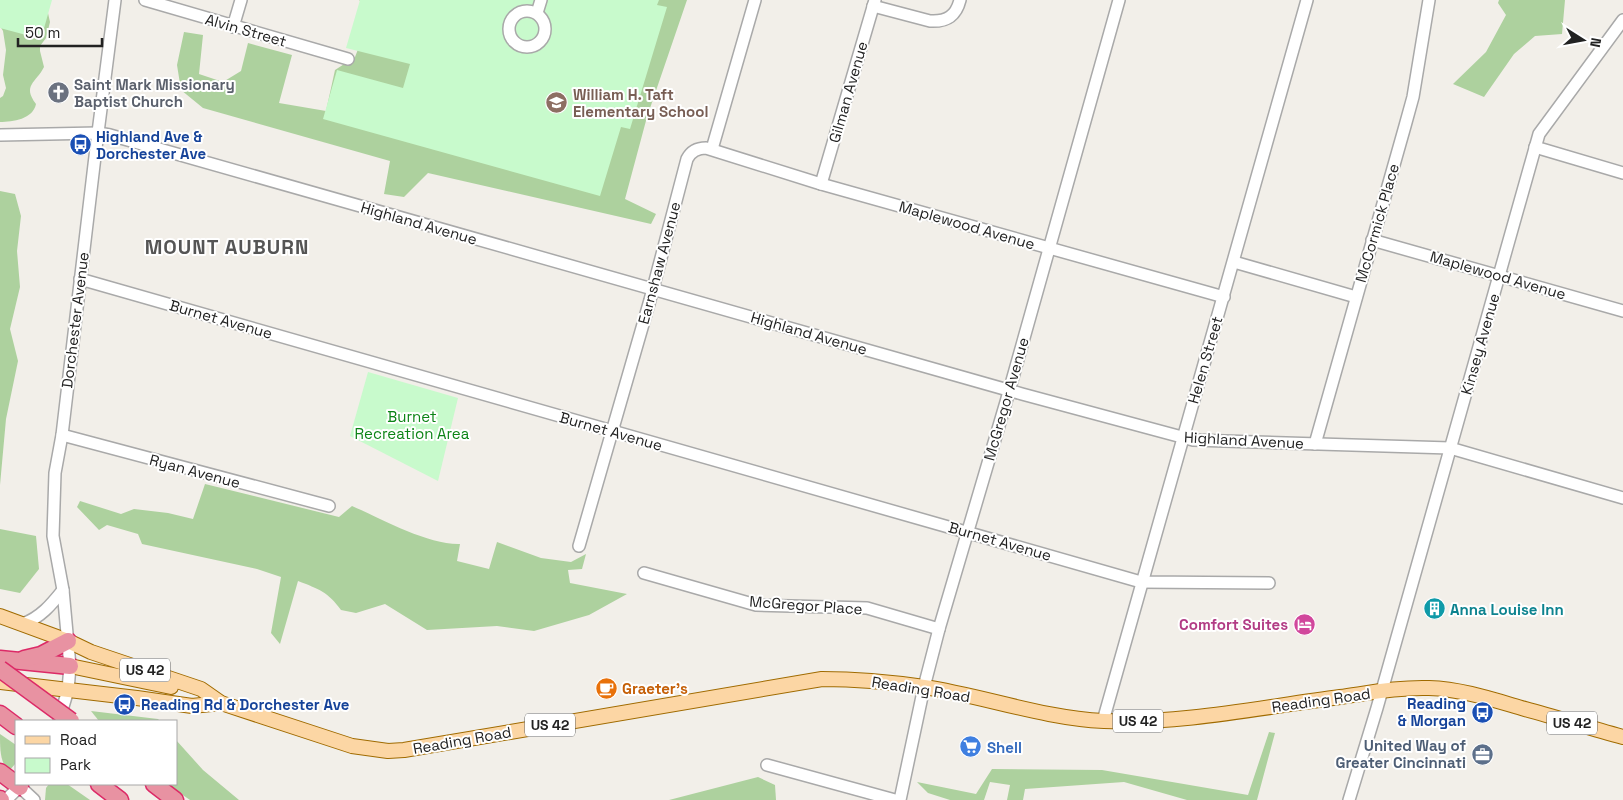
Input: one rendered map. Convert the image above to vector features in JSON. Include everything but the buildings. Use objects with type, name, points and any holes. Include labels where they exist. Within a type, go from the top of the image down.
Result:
[{"type":"highway","points":[[8,660],[40,655],[68,640]]},
{"type":"highway","points":[[8,660],[70,666]]},
{"type":"highway","points":[[0,669],[70,720]]},
{"type":"highway","points":[[0,682],[61,720]]},
{"type":"highway","points":[[0,714],[15,725]]},
{"type":"highway","points":[[0,772],[15,781]]},
{"type":"highway","points":[[101,785],[120,800]]},
{"type":"highway","points":[[155,785],[175,800]]},
{"type":"main road","name":"Reading Road","points":[[0,616],[68,640],[91,652],[202,689],[220,703],[352,746],[388,751],[404,750],[822,679],[877,681],[924,687],[1052,715],[1134,722],[1166,720],[1396,689],[1429,688],[1455,690],[1491,699],[1623,737]]},
{"type":"main road","points":[[70,666],[130,677],[170,687],[186,684]]},
{"type":"main road","name":"Reading Road","points":[[0,682],[192,706],[220,703]]},
{"type":"street","name":"Dorchester Avenue","points":[[58,720],[68,690],[70,666],[63,590],[53,536],[55,473],[62,435],[115,0]]},
{"type":"street","name":"Alvin Street","points":[[145,0],[348,59]]},
{"type":"street","points":[[234,27],[241,0]]},
{"type":"street","points":[[537,14],[541,0]]},
{"type":"street","points":[[712,149],[755,0]]},
{"type":"street","points":[[874,3],[938,22],[950,18],[956,11],[960,0]]},
{"type":"street","name":"McGregor Avenue","points":[[900,800],[924,687],[1119,0]]},
{"type":"street","name":"Helen Street","points":[[1102,720],[1234,262],[1307,0]]},
{"type":"street","name":"McCormick Place","points":[[1315,444],[1412,97],[1429,0]]},
{"type":"street","name":"Gilman Avenue","points":[[821,184],[874,3]]},
{"type":"street","name":"Kinsey Avenue","points":[[1349,800],[1382,691],[1539,134],[1623,20]]},
{"type":"street","name":"Highland Avenue","points":[[0,135],[98,133],[119,138],[1183,438],[1193,440],[1450,448],[1623,498]]},
{"type":"street","name":"Earnshaw Avenue","points":[[579,546],[653,289],[687,159],[690,154],[700,148],[712,149]]},
{"type":"street","points":[[1535,148],[1623,172]]},
{"type":"street","name":"Maplewood Avenue","points":[[712,149],[821,184],[1224,296]]},
{"type":"street","name":"Maplewood Avenue","points":[[1372,240],[1623,311]]},
{"type":"street","points":[[1234,262],[1356,297]]},
{"type":"street","name":"Burnet Avenue","points":[[80,279],[1142,582],[1269,583]]},
{"type":"street","name":"Ryan Avenue","points":[[62,435],[329,506]]},
{"type":"street","name":"McGregor Place","points":[[644,573],[756,604],[867,608],[940,629]]},
{"type":"street","points":[[23,624],[32,621],[44,613],[63,590]]},
{"type":"street","points":[[767,765],[895,800]]},
{"type":"street","points":[[6,800],[21,785],[34,800]]},
{"type":"green space","points":[[0,0],[48,13],[50,22],[46,38],[40,46],[44,67],[30,88],[32,98],[36,104],[34,109],[22,119],[0,122],[0,98],[3,96],[6,88],[3,75],[6,50],[3,31],[0,26]]},
{"type":"green space","points":[[0,0],[52,0],[41,39],[0,28]]},
{"type":"green space","points":[[359,0],[687,0],[647,117],[625,199],[656,214],[651,224],[428,173],[404,197],[384,194],[390,161],[203,108],[181,90],[177,65],[184,32],[203,35],[199,74],[223,82],[241,71],[248,43],[292,55],[279,103],[326,111],[335,70],[355,57],[373,11]]},
{"type":"green space","points":[[360,0],[659,0],[657,5],[667,7],[630,129],[621,127],[600,196],[323,119],[337,70],[403,88],[410,64],[346,48]]},
{"type":"green space","points":[[1499,0],[1565,0],[1562,34],[1535,36],[1514,54],[1484,97],[1453,84],[1486,52],[1506,15],[1498,3]]},
{"type":"green space","points":[[0,191],[15,194],[21,216],[17,251],[20,287],[10,329],[18,361],[6,419],[0,485]]},
{"type":"green space","name":"Burnet Recreation Area","points":[[368,372],[458,398],[438,481],[350,436]]},
{"type":"green space","points":[[205,484],[339,517],[352,506],[420,536],[447,543],[460,544],[457,561],[489,569],[497,542],[541,558],[571,562],[586,554],[582,569],[568,570],[570,583],[627,594],[589,615],[534,631],[497,626],[427,630],[385,604],[356,613],[341,610],[332,599],[322,592],[298,581],[280,644],[271,633],[281,577],[257,569],[142,544],[138,534],[107,525],[99,530],[77,507],[80,501],[121,514],[134,509],[168,513],[193,519]]},
{"type":"green space","points":[[0,529],[36,536],[39,569],[20,593],[0,589]]},
{"type":"green space","points":[[91,711],[159,720],[98,720]]},
{"type":"green space","points":[[1269,732],[1275,733],[1257,800],[1187,800],[1124,782],[1025,789],[1023,800],[1007,800],[1010,785],[990,782],[984,800],[950,800],[928,793],[917,782],[976,794],[992,769],[1102,770],[1248,795]]},
{"type":"green space","points":[[0,734],[15,744],[15,764],[9,771],[2,760]]},
{"type":"green space","points":[[178,742],[203,770],[239,800],[190,800],[168,785],[178,785]]},
{"type":"green space","points":[[758,777],[775,785],[776,800],[669,800]]},
{"type":"green space","points":[[48,785],[68,785],[90,800],[45,800],[46,788]]},
{"type":"place","name":"Saint Mark Missionary Baptist Church","points":[[58,93]]},
{"type":"place","name":"William H. Taft Elementary School","points":[[557,103]]},
{"type":"place","name":"Highland Ave & Dorchester Ave","points":[[80,145]]},
{"type":"place","name":"Anna Louise Inn","points":[[1434,609]]},
{"type":"place","name":"Comfort Suites","points":[[1304,624]]},
{"type":"place","name":"Graeter's","points":[[606,688]]},
{"type":"place","name":"Reading Rd & Dorchester Ave","points":[[125,704]]},
{"type":"place","name":"Reading & Morgan","points":[[1482,712]]},
{"type":"place","name":"Shell","points":[[971,747]]},
{"type":"place","name":"United Way of Greater Cincinnati","points":[[1482,754]]},
{"type":"district","name":"MOUNT AUBURN","points":[[227,247]]}]
